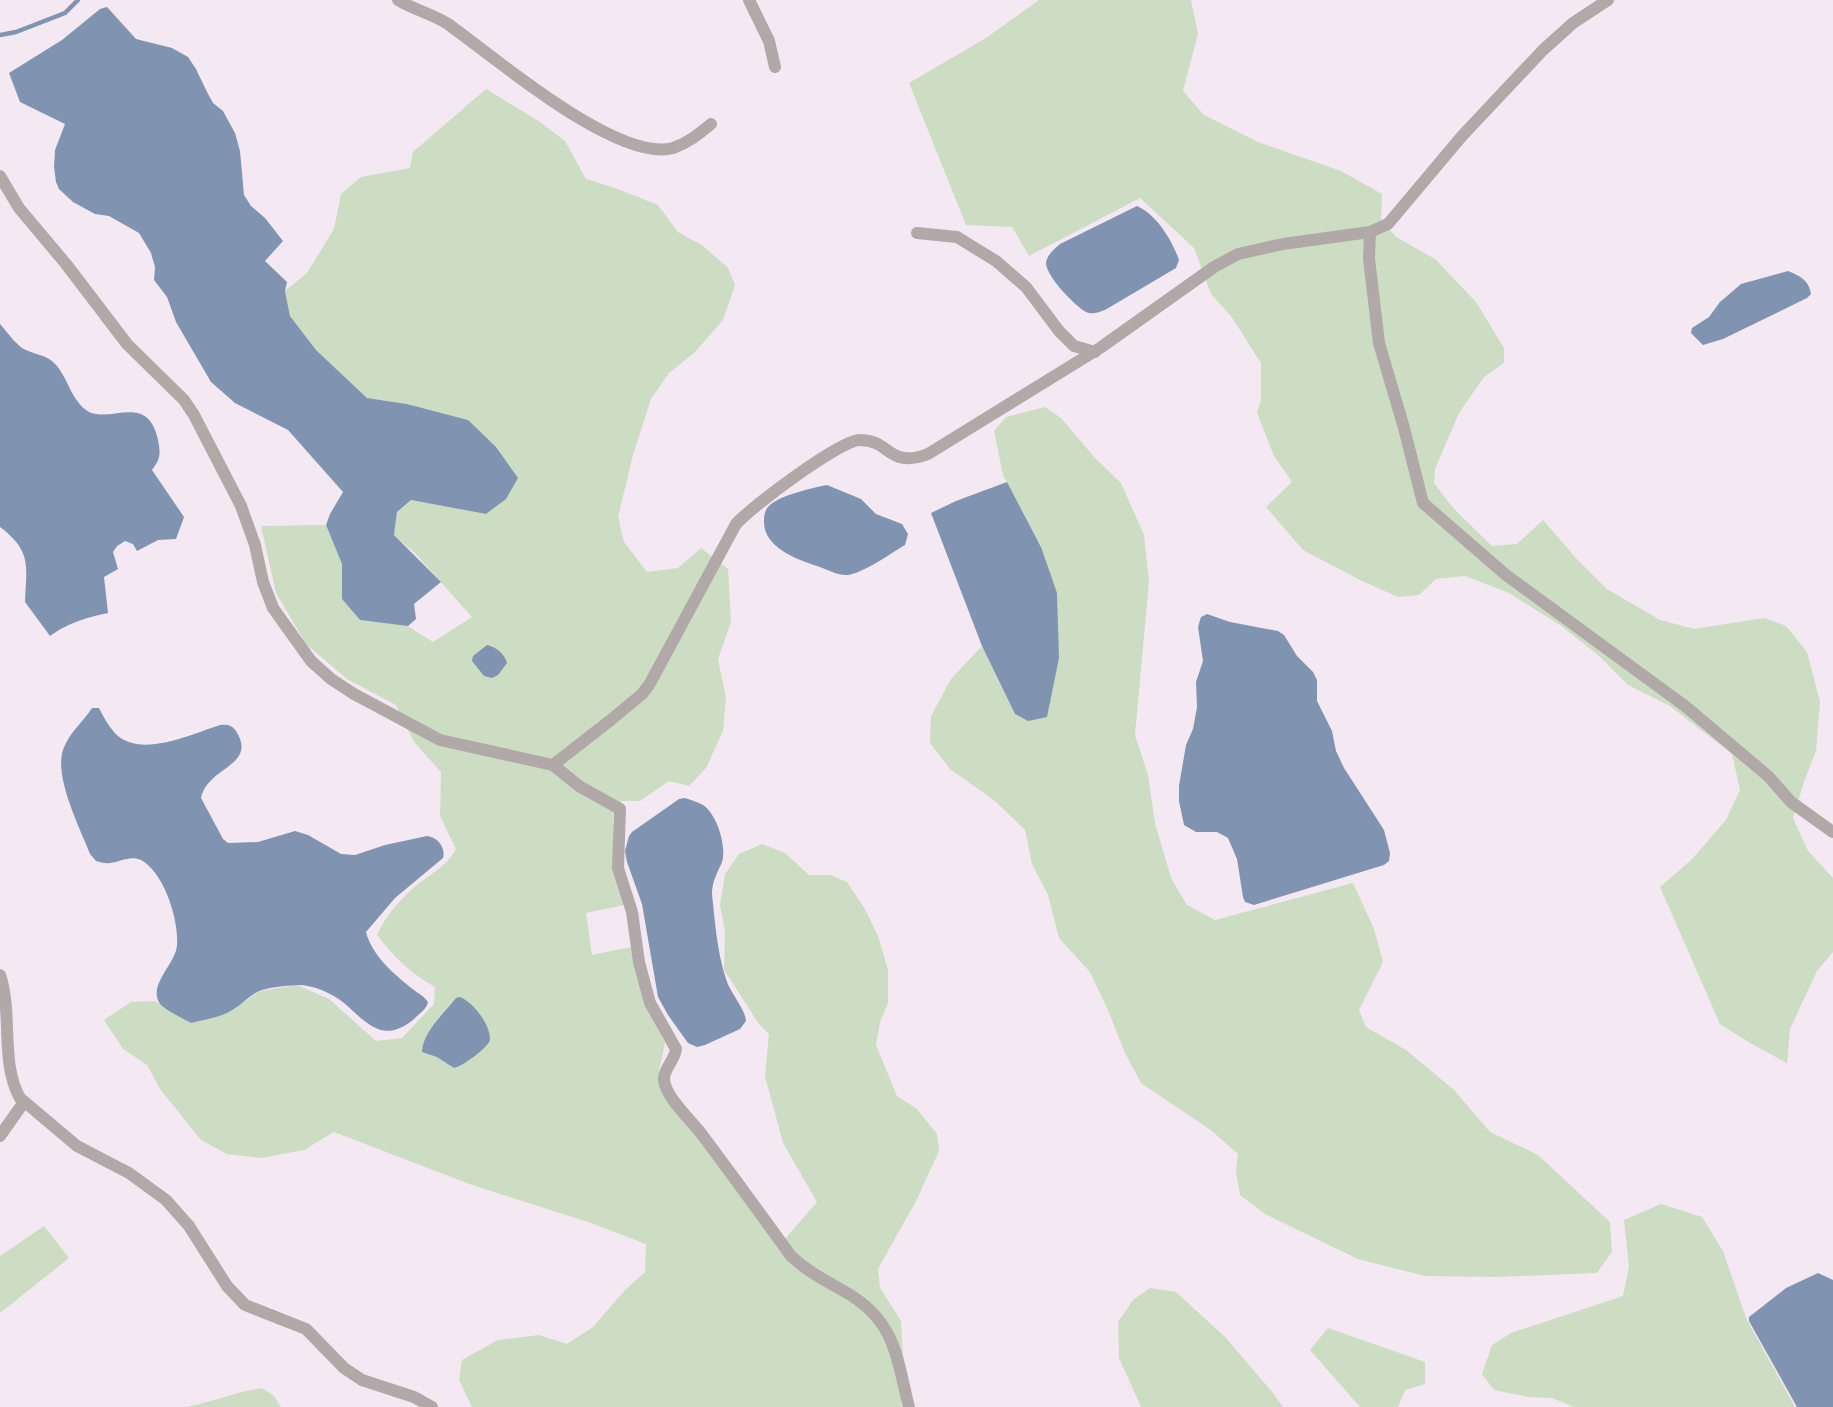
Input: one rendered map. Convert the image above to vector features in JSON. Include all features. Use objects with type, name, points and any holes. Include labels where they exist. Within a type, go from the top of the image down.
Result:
[{"type":"street","points":[[398,0],[445,22],[545,97],[603,130],[639,147],[671,148],[694,139],[711,124]]},
{"type":"street","points":[[750,0],[769,41],[775,67]]},
{"type":"street","points":[[553,765],[642,694],[736,524],[757,504],[844,446],[858,440],[872,442],[904,460],[914,460],[928,454],[1095,352],[1214,267],[1238,254],[1283,244],[1370,232],[1388,224],[1462,136],[1550,42],[1573,23],[1608,0]]},
{"type":"street","points":[[0,176],[18,208],[66,264],[127,344],[184,400],[194,415],[241,506],[273,608],[311,661],[331,679],[354,694],[440,740],[553,765],[579,786],[620,809],[618,868],[632,912],[639,962],[650,1003],[676,1049],[675,1056],[664,1075],[665,1085],[791,1256],[805,1269],[866,1306],[879,1319],[894,1342],[909,1407]]},
{"type":"street","points":[[1370,232],[1369,259],[1379,343],[1423,504],[1506,575],[1685,706],[1768,776],[1791,802],[1833,832]]},
{"type":"street","points":[[917,233],[957,237],[996,261],[1026,287],[1059,331],[1074,346],[1095,352]]},
{"type":"street","points":[[0,975],[6,992],[10,1075],[14,1089],[24,1102],[77,1146],[129,1173],[166,1200],[189,1226],[227,1286],[245,1305],[306,1329],[345,1368],[362,1380],[414,1397],[432,1407]]},
{"type":"street","points":[[0,1136],[24,1102]]},
{"type":"green space","points":[[1039,0],[1191,0],[1198,34],[1183,91],[1204,115],[1258,142],[1341,171],[1382,194],[1381,219],[1396,237],[1435,259],[1476,302],[1504,348],[1504,363],[1484,377],[1459,413],[1435,469],[1434,483],[1453,508],[1492,546],[1517,544],[1543,520],[1607,589],[1660,620],[1694,629],[1764,618],[1786,626],[1807,652],[1820,702],[1816,751],[1793,818],[1808,851],[1833,878],[1833,952],[1817,971],[1790,1029],[1787,1063],[1720,1024],[1660,887],[1692,859],[1726,820],[1740,790],[1732,754],[1670,706],[1628,685],[1598,655],[1560,625],[1509,593],[1465,576],[1436,579],[1419,595],[1398,597],[1303,550],[1266,507],[1292,482],[1274,456],[1257,413],[1261,399],[1261,363],[1231,316],[1211,294],[1194,248],[1140,198],[1029,256],[1012,227],[966,225],[909,83],[986,38]]},
{"type":"green space","points":[[486,89],[540,122],[565,141],[586,179],[658,205],[678,232],[703,246],[728,268],[735,285],[723,320],[695,352],[669,373],[651,399],[633,455],[618,517],[624,542],[647,572],[678,568],[701,548],[728,569],[731,622],[718,659],[726,698],[723,731],[706,768],[689,786],[669,781],[640,801],[621,801],[613,812],[613,847],[626,888],[624,905],[586,913],[592,955],[631,947],[644,1004],[665,1043],[659,1071],[778,1247],[817,1202],[783,1143],[765,1076],[769,1034],[759,1024],[724,970],[725,931],[720,905],[725,874],[739,854],[762,844],[785,853],[809,875],[830,875],[847,882],[865,909],[878,936],[888,970],[888,1003],[880,1022],[876,1045],[897,1096],[917,1109],[937,1134],[939,1151],[916,1201],[878,1269],[880,1288],[901,1321],[902,1407],[472,1407],[459,1380],[462,1360],[498,1340],[539,1335],[567,1344],[593,1327],[625,1290],[645,1272],[646,1244],[588,1222],[472,1185],[334,1132],[304,1150],[261,1158],[227,1154],[201,1140],[160,1089],[147,1065],[123,1049],[104,1020],[131,1002],[155,1001],[191,1023],[227,1013],[260,991],[297,985],[329,999],[376,1041],[402,1038],[434,1004],[435,987],[403,964],[377,935],[389,914],[400,901],[444,864],[456,849],[440,816],[441,772],[414,742],[396,705],[347,679],[306,644],[276,593],[261,526],[326,525],[342,564],[342,599],[360,620],[406,625],[433,642],[472,617],[415,553],[394,535],[397,512],[411,500],[486,514],[468,420],[407,404],[367,398],[316,350],[290,316],[285,291],[307,273],[334,229],[341,194],[361,177],[410,168],[413,152]]},
{"type":"green space","points":[[1045,407],[1061,418],[1095,458],[1121,483],[1144,535],[1149,582],[1135,735],[1148,775],[1155,823],[1171,878],[1187,905],[1215,920],[1353,883],[1374,929],[1383,962],[1359,1010],[1366,1027],[1406,1050],[1454,1090],[1490,1132],[1538,1155],[1610,1222],[1612,1252],[1597,1273],[1497,1277],[1425,1276],[1358,1259],[1265,1214],[1240,1195],[1236,1172],[1238,1154],[1212,1131],[1141,1083],[1125,1053],[1090,972],[1059,938],[1048,895],[1032,864],[1025,830],[995,801],[950,769],[930,743],[931,716],[951,679],[982,646],[1015,714],[1041,546],[1003,475],[994,431],[1006,417]]},
{"type":"green space","points":[[1661,1204],[1702,1217],[1723,1251],[1746,1318],[1795,1407],[1574,1407],[1552,1398],[1528,1397],[1494,1390],[1482,1374],[1492,1345],[1511,1333],[1623,1296],[1629,1267],[1624,1220]]},
{"type":"green space","points":[[44,1226],[69,1258],[0,1313],[0,1256]]},
{"type":"green space","points":[[1150,1288],[1176,1292],[1225,1337],[1283,1407],[1141,1407],[1119,1358],[1118,1322],[1133,1300]]},
{"type":"green space","points":[[1328,1328],[1425,1362],[1425,1384],[1405,1390],[1398,1407],[1360,1407],[1310,1350]]},
{"type":"green space","points":[[262,1388],[274,1396],[281,1407],[187,1407],[243,1392]]},
{"type":"water","points":[[107,7],[136,39],[172,48],[188,57],[213,103],[223,111],[235,133],[240,151],[244,195],[283,241],[265,261],[287,282],[285,291],[290,316],[316,350],[367,398],[407,404],[468,420],[496,447],[518,478],[506,499],[486,514],[411,500],[397,512],[394,535],[441,582],[414,604],[416,619],[408,626],[360,620],[342,599],[342,564],[326,525],[343,492],[288,430],[235,403],[211,382],[176,322],[167,297],[154,280],[155,267],[151,253],[139,233],[109,216],[95,214],[73,202],[59,189],[54,167],[55,150],[65,124],[20,102],[9,73],[62,40],[100,9]]},
{"type":"water","points":[[1137,206],[1151,215],[1168,236],[1179,260],[1176,268],[1105,310],[1088,313],[1081,309],[1056,283],[1047,269],[1048,257],[1060,244]]},
{"type":"water","points":[[1788,271],[1806,282],[1811,294],[1807,298],[1723,339],[1703,345],[1691,333],[1692,328],[1709,317],[1720,302],[1741,284]]},
{"type":"water","points":[[0,324],[22,348],[52,361],[62,373],[80,405],[86,410],[95,414],[126,412],[145,416],[153,425],[159,445],[160,453],[152,470],[184,517],[176,539],[158,540],[137,551],[133,544],[125,541],[117,546],[113,552],[118,569],[104,577],[108,613],[78,621],[50,636],[25,602],[26,569],[23,552],[11,536],[0,527]]},
{"type":"water","points":[[1007,482],[1041,547],[1057,593],[1059,658],[1047,717],[1028,721],[1015,714],[982,646],[931,513]]},
{"type":"water","points":[[827,485],[861,499],[876,514],[902,524],[908,534],[905,545],[862,570],[844,575],[800,560],[775,545],[765,530],[764,517],[768,507],[789,495]]},
{"type":"water","points":[[1207,614],[1230,622],[1278,631],[1284,635],[1297,656],[1313,672],[1317,680],[1317,701],[1332,731],[1336,751],[1344,768],[1384,830],[1390,853],[1389,861],[1384,865],[1254,905],[1245,902],[1243,897],[1237,859],[1228,838],[1217,832],[1196,832],[1184,825],[1179,801],[1179,786],[1186,745],[1193,729],[1197,707],[1196,682],[1203,661],[1198,627],[1201,617]]},
{"type":"water","points":[[487,645],[499,651],[507,663],[498,675],[492,678],[484,676],[472,661],[473,656]]},
{"type":"water","points":[[92,708],[99,708],[114,732],[124,740],[137,744],[180,739],[220,725],[229,725],[234,729],[241,743],[241,752],[205,787],[201,798],[223,839],[228,843],[258,842],[295,831],[308,835],[341,854],[355,855],[385,845],[427,836],[437,840],[442,846],[443,858],[395,898],[366,932],[373,949],[385,964],[428,1002],[424,1009],[403,1027],[384,1031],[368,1024],[339,999],[328,993],[310,986],[298,985],[261,990],[227,1013],[191,1023],[162,1006],[157,997],[157,989],[177,945],[173,910],[163,886],[157,875],[141,860],[129,858],[108,863],[96,861],[90,854],[65,788],[61,761],[65,744]]},
{"type":"water","points":[[685,798],[708,809],[720,831],[723,856],[712,894],[717,937],[726,979],[746,1021],[740,1029],[697,1047],[688,1043],[658,997],[642,904],[625,851],[632,832],[679,799]]},
{"type":"water","points":[[460,997],[480,1014],[490,1039],[489,1043],[475,1056],[454,1068],[437,1057],[422,1052],[430,1030],[456,998]]},
{"type":"water","points":[[1818,1273],[1833,1280],[1833,1407],[1797,1407],[1749,1321],[1749,1317],[1786,1288]]},
{"type":"waterway","points":[[0,35],[16,32],[65,13],[78,0]]}]
